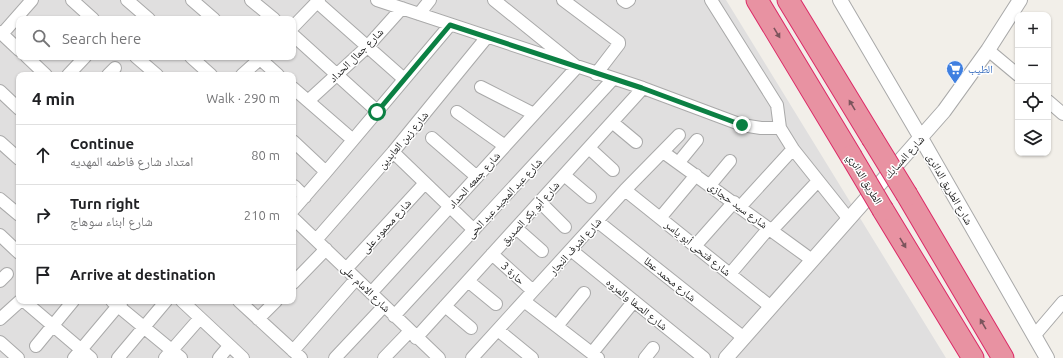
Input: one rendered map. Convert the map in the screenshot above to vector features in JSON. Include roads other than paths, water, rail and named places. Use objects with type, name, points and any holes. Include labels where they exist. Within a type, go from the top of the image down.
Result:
[{"type":"highway","name":"الطريق الدائري","points":[[757,0],[973,358]]},
{"type":"highway","points":[[788,0],[907,195],[1003,358]]},
{"type":"street","points":[[17,16],[32,0]]},
{"type":"street","points":[[72,0],[90,16]]},
{"type":"street","points":[[127,0],[146,16]]},
{"type":"street","points":[[192,0],[211,16]]},
{"type":"street","points":[[252,0],[271,16]]},
{"type":"street","points":[[378,0],[487,38],[642,88],[742,125],[761,128],[780,128]]},
{"type":"street","points":[[419,14],[430,0]]},
{"type":"street","points":[[494,0],[577,67]]},
{"type":"street","points":[[563,0],[619,44],[596,74]]},
{"type":"street","points":[[623,0],[626,2],[629,0]]},
{"type":"street","points":[[711,0],[777,105],[780,128],[793,149],[848,218]]},
{"type":"street","name":"شارع الطريق الدائرى","points":[[840,0],[1047,358]]},
{"type":"street","name":"شارع المسابك","points":[[726,358],[944,111],[988,50],[1020,0]]},
{"type":"street","points":[[296,24],[318,1],[404,80]]},
{"type":"street","name":"شارع جمال الحداد","points":[[308,101],[338,75],[402,8]]},
{"type":"street","points":[[16,17],[1,33],[16,47]]},
{"type":"street","points":[[296,207],[450,25]]},
{"type":"street","points":[[296,38],[377,112]]},
{"type":"street","name":"شارع زين العابدين","points":[[316,240],[393,152],[487,38]]},
{"type":"street","points":[[988,50],[1015,72]]},
{"type":"street","points":[[33,60],[43,72]]},
{"type":"street","points":[[71,72],[82,60]]},
{"type":"street","points":[[139,60],[153,72]]},
{"type":"street","points":[[194,60],[208,72]]},
{"type":"street","points":[[245,72],[258,60]]},
{"type":"street","points":[[262,60],[275,72]]},
{"type":"street","name":"شارع جمعه الحداد","points":[[371,293],[577,67]]},
{"type":"street","name":"شارع عبد المجيد عبد الحى","points":[[394,316],[613,79]]},
{"type":"street","points":[[481,87],[534,114]]},
{"type":"street","name":"شارع أبو بكر الصديق","points":[[384,358],[445,306],[642,88]]},
{"type":"street","points":[[0,91],[16,106]]},
{"type":"street","points":[[296,91],[353,140]]},
{"type":"street","points":[[1051,104],[1063,114]]},
{"type":"street","points":[[457,112],[505,146]]},
{"type":"street","points":[[612,122],[636,142]]},
{"type":"street","name":"شارع اشرف النجار","points":[[472,358],[625,190],[679,135]]},
{"type":"street","points":[[432,138],[477,176]]},
{"type":"street","points":[[679,162],[697,140]]},
{"type":"street","points":[[0,142],[16,156]]},
{"type":"street","points":[[296,144],[326,172]]},
{"type":"street","points":[[588,148],[613,170]]},
{"type":"street","points":[[695,246],[793,149]]},
{"type":"street","points":[[393,152],[474,230]]},
{"type":"street","name":"شارع سيد حجازى","points":[[663,152],[679,162],[812,260]]},
{"type":"street","points":[[710,185],[730,161]]},
{"type":"street","points":[[564,175],[590,197]]},
{"type":"street","points":[[660,218],[696,175]]},
{"type":"street","points":[[730,274],[818,181]]},
{"type":"street","name":"شارع محمود على","points":[[346,269],[425,183]]},
{"type":"street","points":[[296,188],[305,197]]},
{"type":"street","name":"شارع فتحى أبو ياسر","points":[[625,190],[770,307]]},
{"type":"street","points":[[0,199],[16,212]]},
{"type":"street","points":[[540,202],[565,227]]},
{"type":"street","name":"شارع الامام على","points":[[296,221],[438,358]]},
{"type":"street","name":"شارع محمد عطا","points":[[597,221],[744,338]]},
{"type":"street","points":[[516,228],[542,251]]},
{"type":"street","points":[[0,235],[16,250]]},
{"type":"street","points":[[296,280],[326,249]]},
{"type":"street","name":"شارع الصفا والمروه","points":[[571,250],[704,358]]},
{"type":"street","name":"حارة 3","points":[[492,254],[533,291]]},
{"type":"street","points":[[242,304],[297,354],[356,279]]},
{"type":"street","points":[[468,281],[496,304]]},
{"type":"street","points":[[557,326],[584,292]]},
{"type":"street","points":[[524,301],[595,356],[634,301]]},
{"type":"street","points":[[1034,336],[1063,302]]},
{"type":"street","points":[[3,311],[16,303]]},
{"type":"street","points":[[27,304],[53,326],[78,354],[91,358]]},
{"type":"street","points":[[36,346],[71,304]]},
{"type":"street","points":[[78,354],[117,304]]},
{"type":"street","points":[[119,304],[172,355],[200,318]]},
{"type":"street","points":[[118,358],[163,304]]},
{"type":"street","points":[[185,304],[244,358]]},
{"type":"street","points":[[258,319],[273,304]]},
{"type":"street","points":[[335,358],[384,306]]},
{"type":"street","points":[[445,306],[471,328]]},
{"type":"street","points":[[498,330],[532,358]]},
{"type":"street","points":[[0,342],[17,358]]},
{"type":"street","points":[[219,358],[230,346]]},
{"type":"street","points":[[645,358],[653,348]]},
{"type":"place","name":"الطيب","points":[[955,84]]}]
